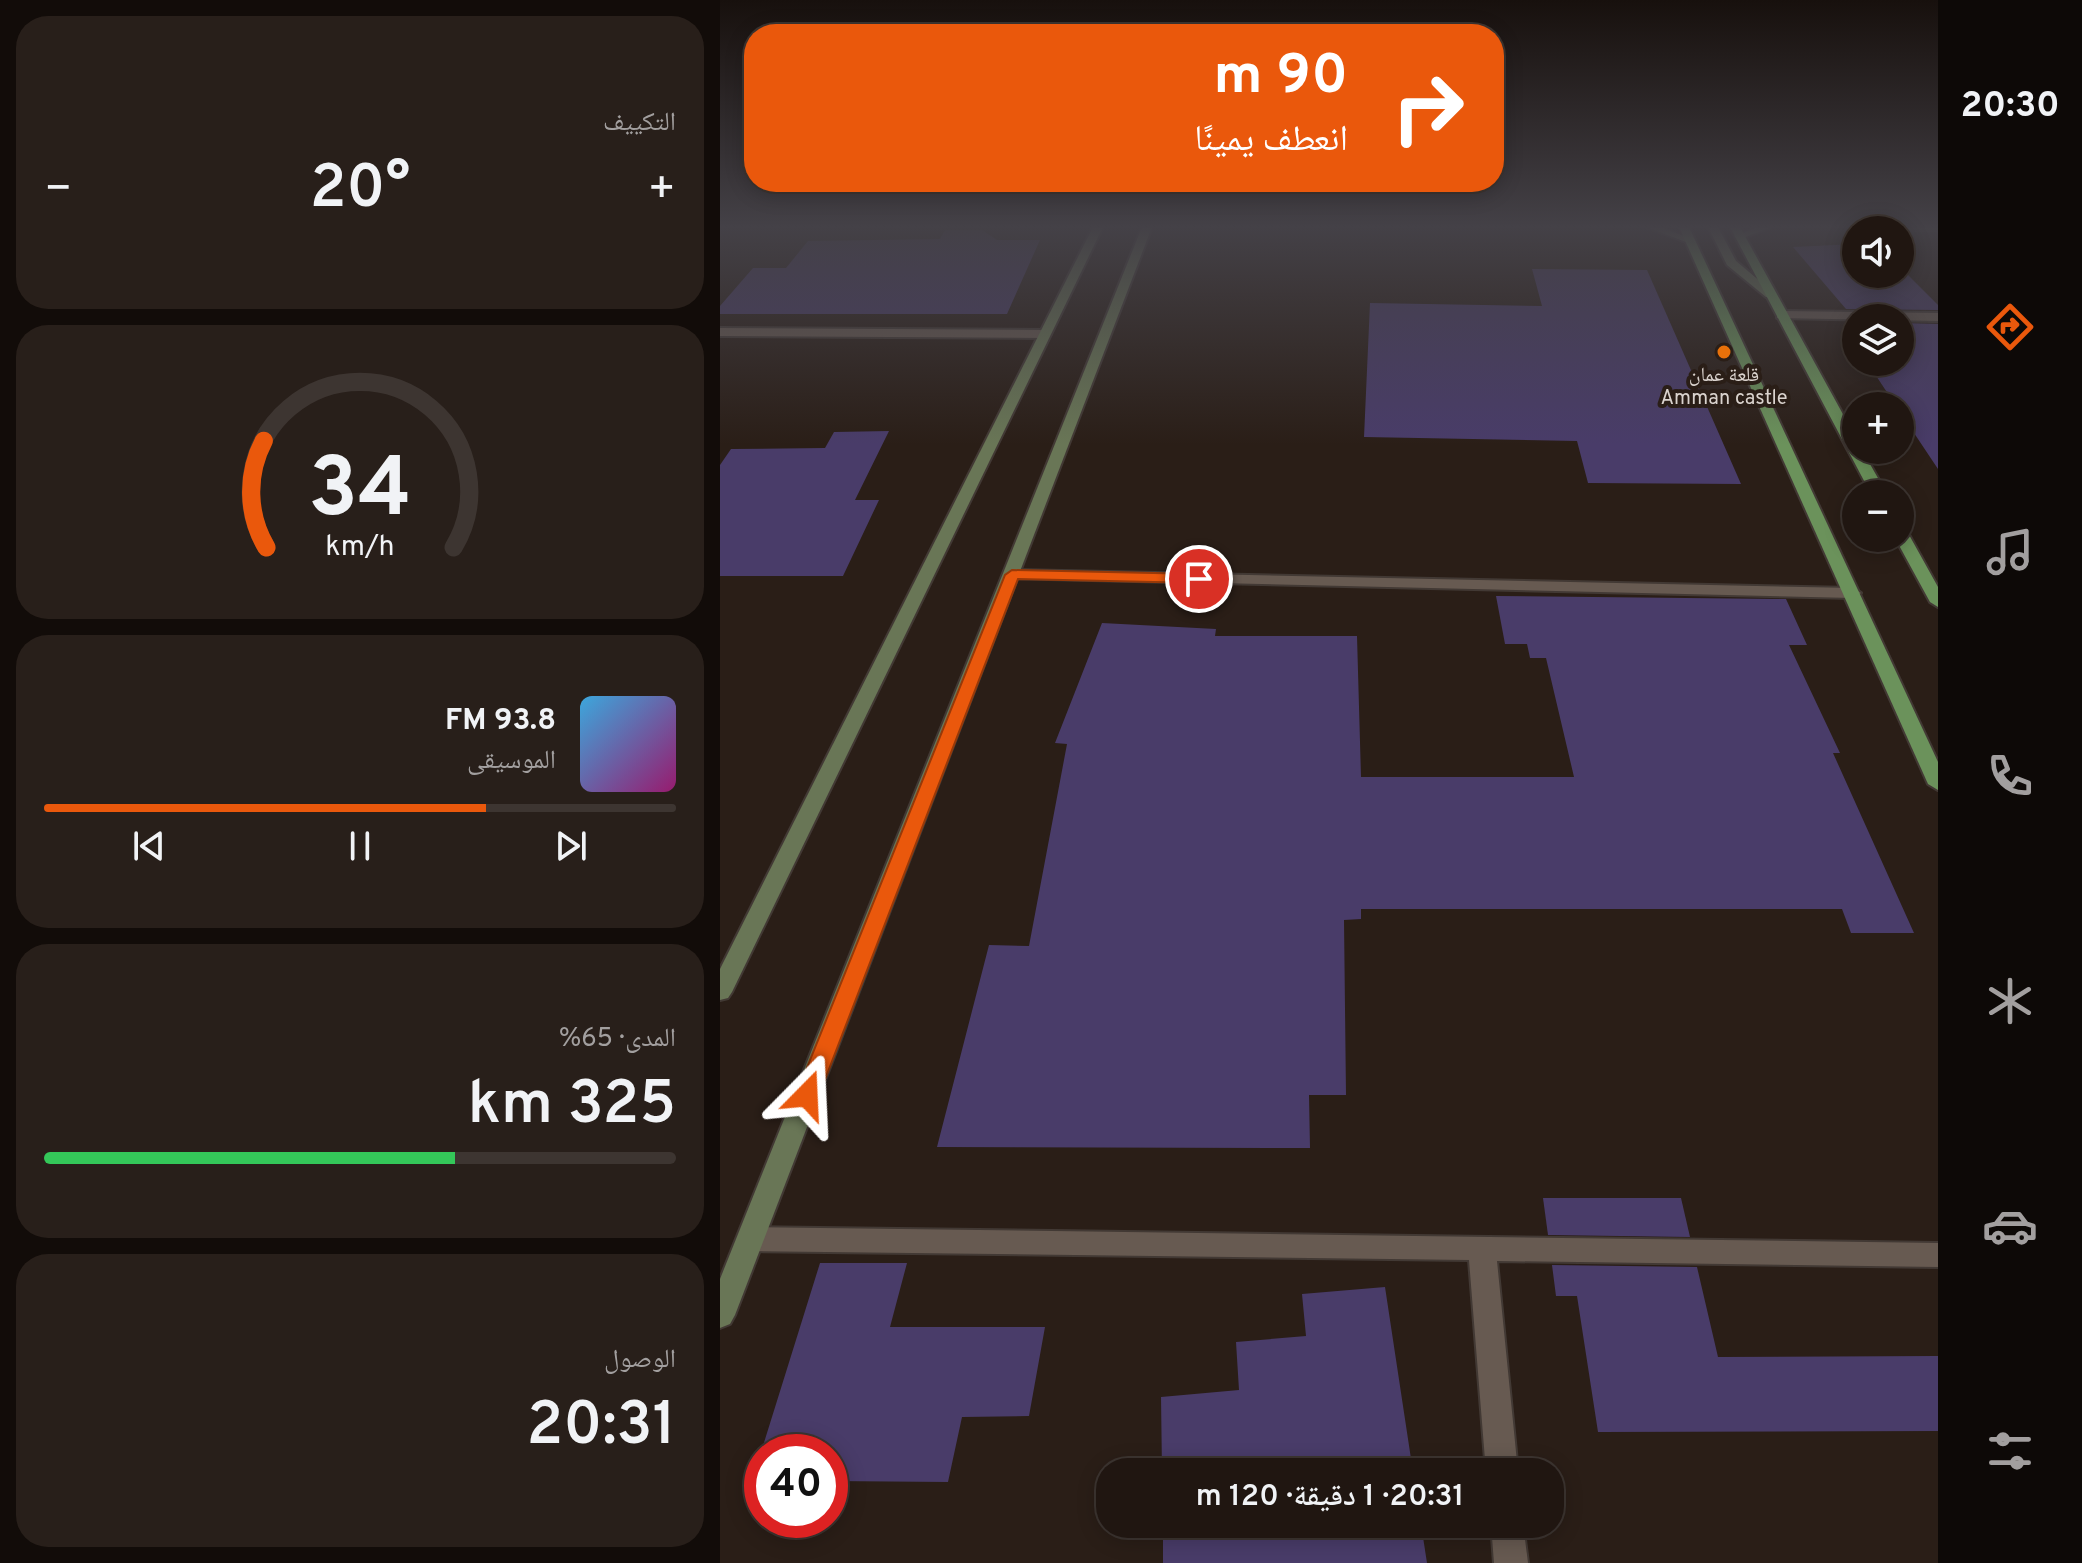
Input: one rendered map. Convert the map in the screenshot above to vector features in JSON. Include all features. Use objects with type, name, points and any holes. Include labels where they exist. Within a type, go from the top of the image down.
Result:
[{"type":"main road","points":[[1718,300],[1938,784]]},
{"type":"main road","points":[[1773,300],[1871,480]]},
{"type":"main road","points":[[1911,552],[1937,597]]},
{"type":"street","points":[[720,992],[1062,300]]},
{"type":"street","points":[[720,1315],[1119,300]]},
{"type":"street","points":[[1781,315],[1938,317]]},
{"type":"street","points":[[720,332],[1045,334]]},
{"type":"street","points":[[1012,575],[1853,593]]},
{"type":"street","points":[[751,1239],[1938,1255]]},
{"type":"street","points":[[1482,1249],[1501,1458]]},
{"type":"street","points":[[1508,1538],[1511,1563]]},
{"type":"building","points":[[725,300],[1013,300],[1007,314],[720,314],[720,306]]},
{"type":"building","points":[[1540,300],[1660,300],[1741,484],[1588,483],[1577,441],[1364,437],[1370,303],[1542,306]]},
{"type":"building","points":[[1838,300],[1933,300],[1938,310],[1914,310],[1914,304],[1842,304]]},
{"type":"building","points":[[1914,323],[1938,324],[1938,469],[1914,433],[1914,392],[1887,392],[1876,376],[1914,376]]},
{"type":"building","points":[[889,431],[855,500],[879,500],[843,576],[720,576],[720,465],[731,449],[825,448],[834,432]]},
{"type":"building","points":[[1496,596],[1786,599],[1807,645],[1789,645],[1840,753],[1833,753],[1914,933],[1851,933],[1842,909],[1361,909],[1361,919],[1344,920],[1346,1095],[1309,1095],[1310,1148],[937,1147],[989,945],[1029,946],[1067,744],[1055,743],[1102,623],[1216,629],[1215,636],[1357,636],[1361,777],[1574,777],[1546,658],[1530,658],[1527,644],[1505,644]]},
{"type":"building","points":[[1543,1198],[1681,1198],[1690,1237],[1548,1235]]},
{"type":"building","points":[[820,1263],[907,1263],[890,1327],[1045,1327],[1029,1416],[962,1417],[948,1482],[848,1481],[848,1434],[767,1434]]},
{"type":"building","points":[[1552,1265],[1697,1267],[1718,1357],[1938,1356],[1938,1431],[1598,1432],[1577,1296],[1556,1296]]},
{"type":"building","points":[[1385,1287],[1411,1458],[1162,1458],[1161,1397],[1239,1390],[1236,1342],[1306,1336],[1302,1294]]},
{"type":"building","points":[[1163,1538],[1423,1538],[1427,1563],[1163,1563]]},
{"type":"place","name":"قلعة عمان Amman castle","points":[[1724,352]]},
{"type":"route","points":[[807,1095],[1012,575],[1199,579]]}]
